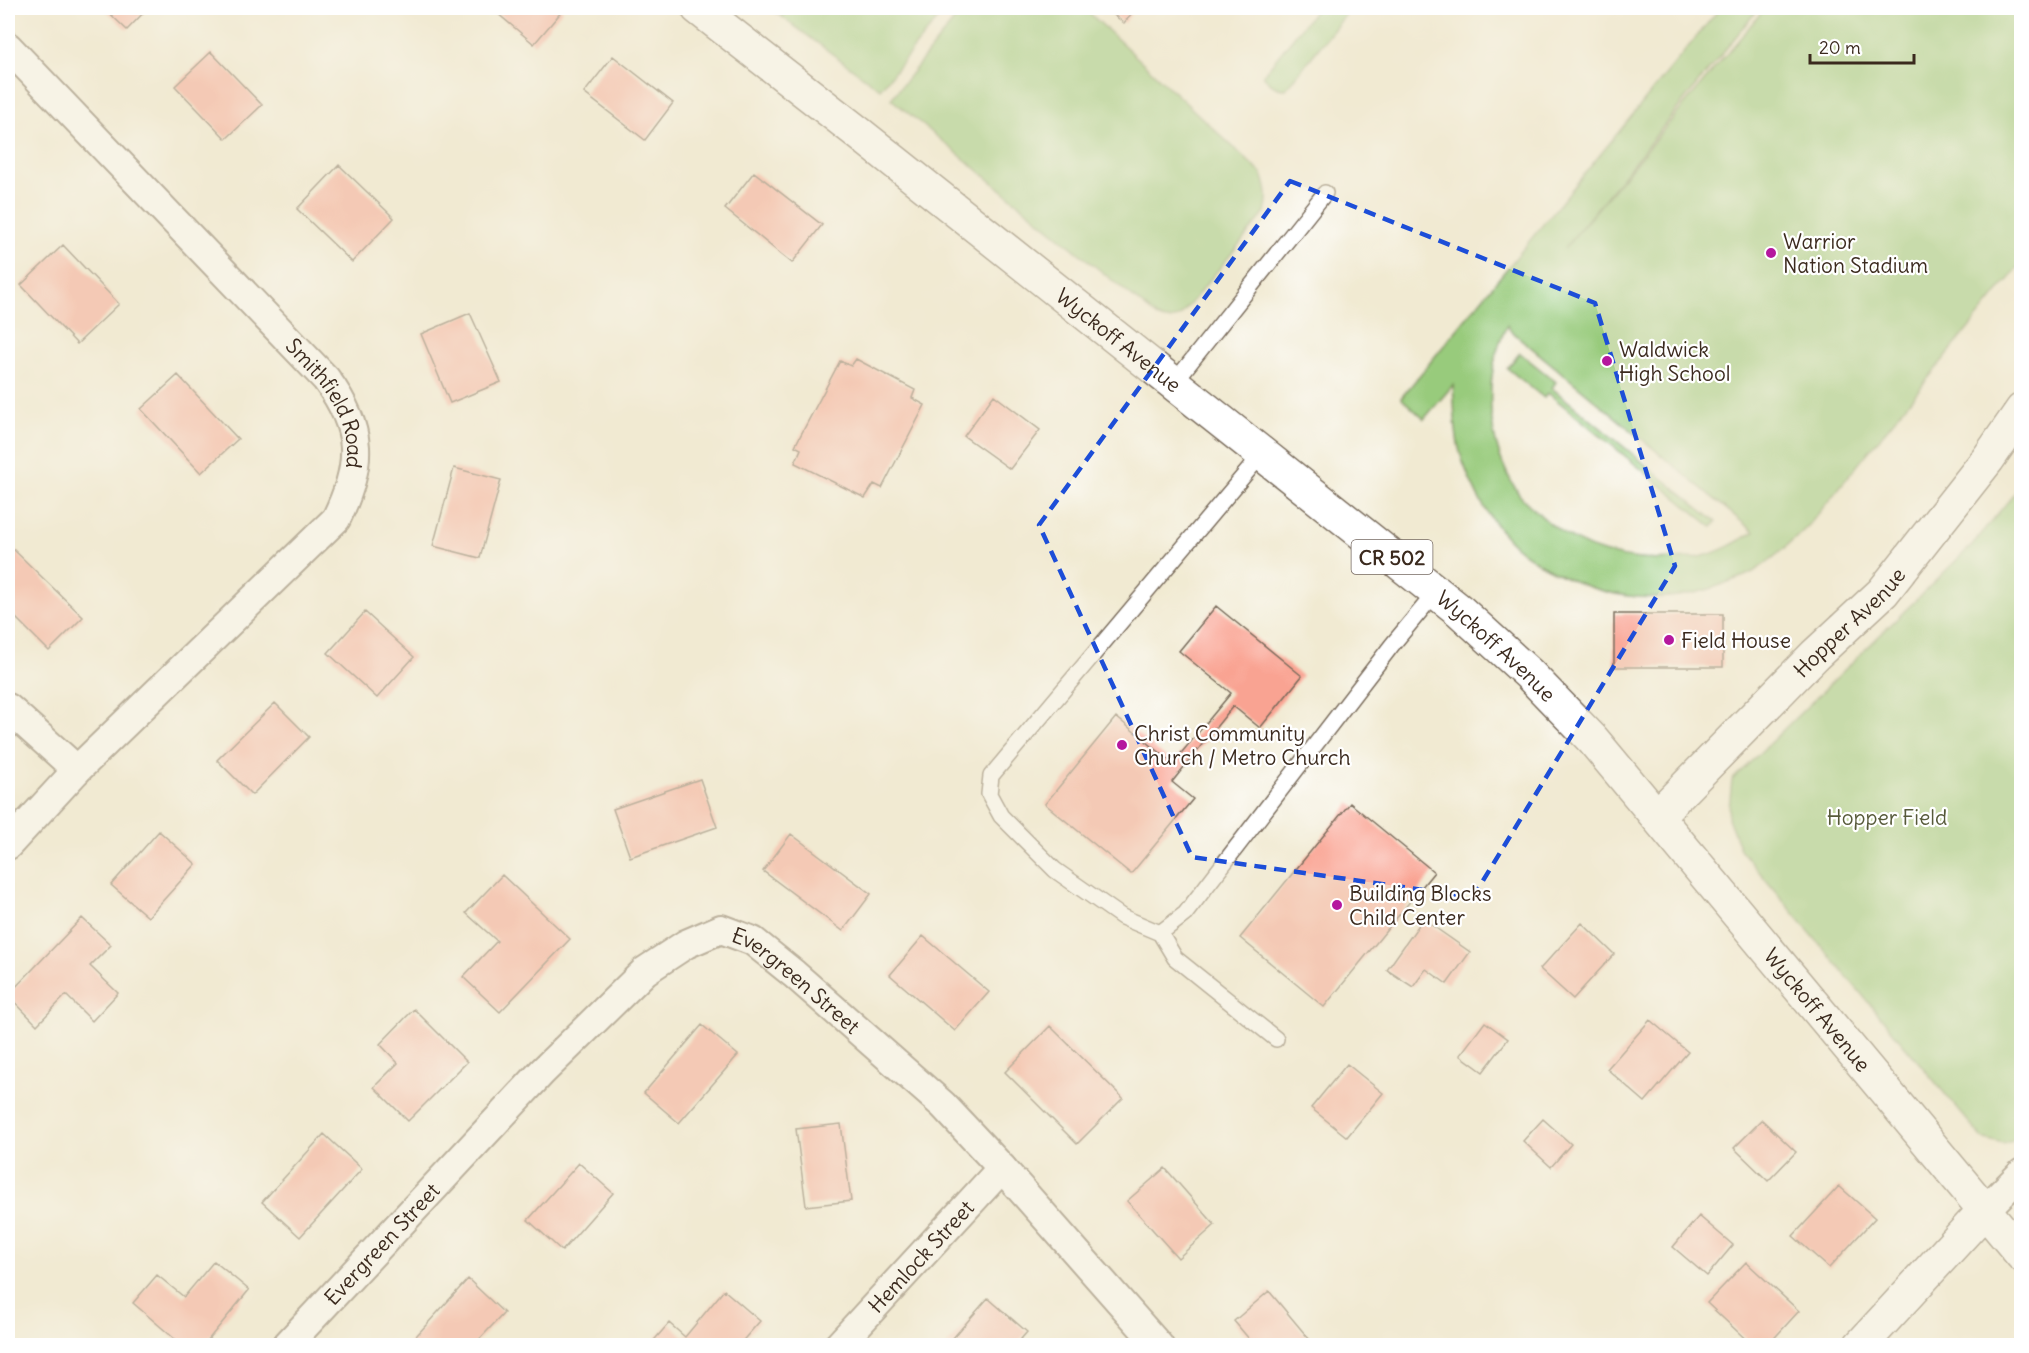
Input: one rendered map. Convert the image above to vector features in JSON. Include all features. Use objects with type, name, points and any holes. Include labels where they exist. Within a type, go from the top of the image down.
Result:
[{"type":"main road","name":"Wyckoff Avenue","points":[[698,8],[1436,592],[1529,674],[1593,740],[2022,1255]]},
{"type":"main road","name":"Hopper Avenue","points":[[1657,816],[1815,655],[1883,592],[1988,459],[2022,410]]},
{"type":"main road","points":[[1860,1346],[1984,1210]]},
{"type":"street","name":"Smithfield Road","points":[[8,47],[326,379],[341,400],[352,429],[356,459],[350,491],[336,519],[77,770],[8,845]]},
{"type":"street","points":[[8,708],[77,770]]},
{"type":"street","name":"Evergreen Street","points":[[286,1346],[542,1072],[645,971],[686,944],[721,929],[753,941],[794,974],[943,1105],[1002,1168],[1159,1346]]},
{"type":"street","name":"Hemlock Street","points":[[838,1346],[1002,1168]]},
{"type":"street","points":[[1984,1210],[2022,1173]]},
{"type":"lane","points":[[1173,384],[1325,193]]},
{"type":"lane","points":[[1262,454],[991,776],[989,795],[1001,816],[1055,870],[1122,917],[1160,933],[1175,958],[1276,1039]]},
{"type":"lane","points":[[1160,933],[1185,914],[1392,645],[1436,592]]},
{"type":"highlighted area","points":[[1290,181],[1595,303],[1675,566],[1473,897],[1192,857],[1039,525]]},
{"type":"green space","points":[[770,8],[947,8],[880,89]]},
{"type":"green space","points":[[964,8],[1084,8],[1262,174],[1267,193],[1265,213],[1181,315],[1169,320],[1157,317],[891,99]]},
{"type":"green space","points":[[1317,8],[1351,8],[1286,89],[1270,84],[1263,75]]},
{"type":"green space","name":"Warrior Nation Stadium","points":[[1720,8],[1759,8],[1564,249],[1765,8],[2021,8],[2021,264],[1809,525],[1768,562],[1753,572],[1706,590],[1684,595],[1639,597],[1595,589],[1553,571],[1524,553],[1509,540],[1494,522],[1476,493],[1458,443],[1453,385],[1424,419],[1401,398]],"holes":[[[1507,325],[1754,532],[1721,550],[1700,557],[1653,560],[1616,556],[1599,551],[1582,544],[1551,524],[1519,494],[1499,452],[1494,431],[1491,410],[1494,366]]]},
{"type":"green space","points":[[1520,353],[1556,382],[1552,388],[1716,522],[1712,527],[1548,393],[1544,398],[1507,368]]},
{"type":"green space","name":"Hopper Field","points":[[2021,485],[2022,1138],[2003,1144],[1982,1138],[1740,849],[1728,818],[1732,780],[1974,543]]},
{"type":"building","points":[[104,8],[148,8],[127,30]]},
{"type":"building","points":[[491,8],[561,8],[563,10],[534,44]]},
{"type":"building","points":[[1105,8],[1136,8],[1124,23]]},
{"type":"building","points":[[211,52],[262,105],[226,139],[175,86]]},
{"type":"building","points":[[613,56],[673,103],[645,140],[584,93]]},
{"type":"building","points":[[339,165],[394,218],[352,262],[297,209]]},
{"type":"building","points":[[754,172],[822,225],[792,263],[725,209]]},
{"type":"building","points":[[63,245],[119,304],[77,344],[21,285]]},
{"type":"building","points":[[470,313],[501,382],[450,403],[421,334]]},
{"type":"building","points":[[856,359],[915,390],[912,398],[925,405],[882,488],[874,484],[865,498],[795,463],[801,449],[795,446],[840,361],[851,366]]},
{"type":"building","points":[[178,375],[238,439],[201,473],[141,409]]},
{"type":"building","points":[[994,395],[1040,430],[1010,469],[964,436]]},
{"type":"building","points":[[454,468],[501,480],[480,558],[433,546]]},
{"type":"building","points":[[12,548],[83,617],[49,651],[8,610],[8,552]]},
{"type":"building","name":"Christ Community Church / Metro Church","points":[[1216,606],[1302,676],[1260,728],[1233,706],[1172,782],[1193,799],[1131,874],[1045,804],[1116,717],[1173,763],[1231,693],[1179,651]]},
{"type":"building","points":[[365,612],[414,657],[377,698],[328,653]]},
{"type":"building","name":"Field House","points":[[1614,614],[1723,614],[1723,667],[1614,667]]},
{"type":"building","points":[[275,703],[309,737],[252,795],[217,760]]},
{"type":"building","points":[[700,779],[717,827],[630,857],[613,809]]},
{"type":"building","name":"Building Blocks Child Center","points":[[1350,803],[1434,872],[1324,1007],[1240,938]]},
{"type":"building","points":[[159,831],[196,864],[148,917],[111,885]]},
{"type":"building","points":[[791,834],[871,894],[843,931],[763,871]]},
{"type":"building","points":[[502,875],[570,939],[500,1012],[463,977],[497,941],[466,913]]},
{"type":"building","points":[[82,918],[111,945],[90,966],[118,993],[92,1021],[66,995],[37,1025],[8,995]]},
{"type":"building","points":[[1423,919],[1470,952],[1447,984],[1426,969],[1413,987],[1387,970]]},
{"type":"building","points":[[1582,923],[1614,954],[1573,999],[1540,969]]},
{"type":"building","points":[[923,936],[989,992],[955,1031],[890,975]]},
{"type":"building","points":[[414,1009],[467,1062],[408,1121],[374,1087],[398,1063],[380,1044]]},
{"type":"building","points":[[1650,1020],[1688,1052],[1645,1102],[1607,1069]]},
{"type":"building","points":[[1485,1022],[1508,1039],[1483,1072],[1460,1055]]},
{"type":"building","points":[[702,1025],[738,1055],[679,1123],[644,1093]]},
{"type":"building","points":[[1050,1026],[1123,1098],[1077,1144],[1005,1072]]},
{"type":"building","points":[[1347,1064],[1383,1093],[1347,1137],[1311,1108]]},
{"type":"building","points":[[1543,1119],[1571,1144],[1551,1167],[1523,1141]]},
{"type":"building","points":[[1762,1120],[1796,1152],[1768,1181],[1734,1148]]},
{"type":"building","points":[[841,1124],[851,1201],[806,1206],[796,1129]]},
{"type":"building","points":[[324,1134],[362,1169],[300,1237],[262,1202]]},
{"type":"building","points":[[579,1163],[613,1193],[562,1251],[528,1220]]},
{"type":"building","points":[[1165,1168],[1215,1225],[1178,1258],[1127,1201]]},
{"type":"building","points":[[1839,1186],[1875,1218],[1829,1268],[1793,1236]]},
{"type":"building","points":[[1699,1216],[1733,1245],[1707,1276],[1673,1247]]},
{"type":"building","points":[[214,1261],[249,1290],[203,1346],[183,1346],[133,1303],[157,1275],[184,1297]]},
{"type":"building","points":[[1746,1262],[1799,1311],[1767,1346],[1753,1346],[1707,1303]]},
{"type":"building","points":[[468,1279],[504,1313],[473,1346],[407,1346]]},
{"type":"building","points":[[724,1290],[760,1321],[738,1346],[649,1346],[669,1323],[685,1337]]},
{"type":"building","points":[[1269,1291],[1315,1346],[1255,1346],[1234,1321]]},
{"type":"building","points":[[988,1298],[1027,1332],[1015,1346],[946,1346]]},
{"type":"place","name":"Warrior Nation Stadium","points":[[1771,253]]},
{"type":"place","name":"Waldwick High School","points":[[1607,361]]},
{"type":"place","name":"Field House","points":[[1669,640]]},
{"type":"place","name":"Christ Community Church / Metro Church","points":[[1122,745]]},
{"type":"place","name":"Building Blocks Child Center","points":[[1337,905]]}]
